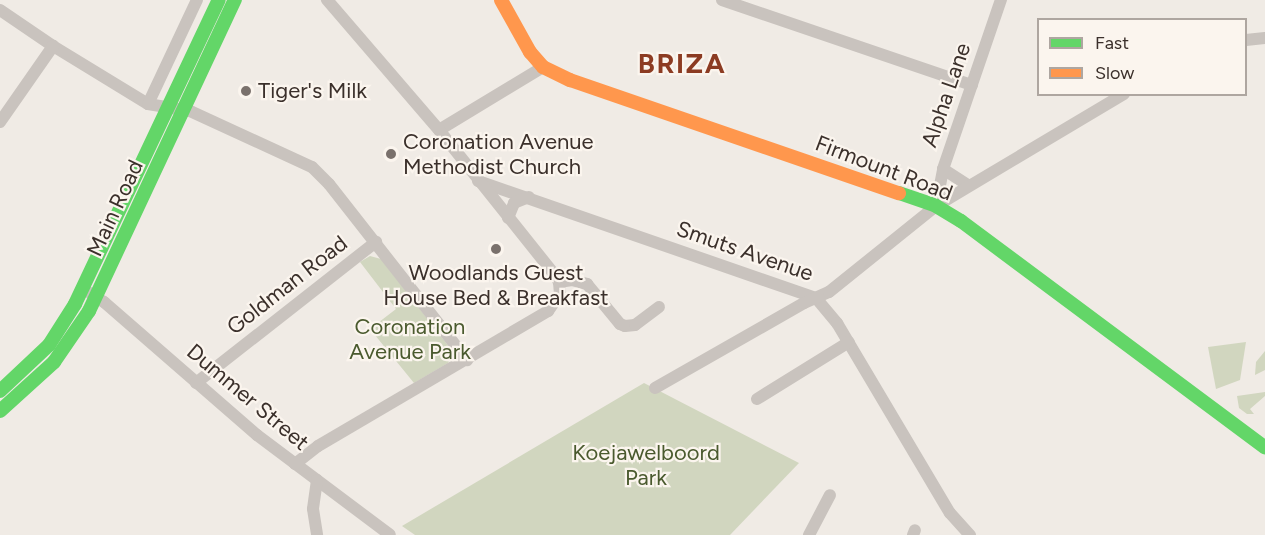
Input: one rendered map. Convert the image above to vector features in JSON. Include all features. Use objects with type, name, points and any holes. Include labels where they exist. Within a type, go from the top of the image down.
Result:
[{"type":"main road","name":"Main Road","points":[[0,411],[54,362],[80,326],[96,297],[219,0]]},
{"type":"main road","name":"Main Road","points":[[0,391],[49,345],[82,289],[235,0]]},
{"type":"main road","name":"Firmount Road","points":[[501,0],[530,52],[543,67],[570,80],[936,206],[961,221],[1265,448]]},
{"type":"street","points":[[148,104],[197,0]]},
{"type":"street","points":[[296,464],[318,446],[548,311],[558,299],[559,282],[439,130],[327,0]]},
{"type":"street","points":[[722,0],[972,86]]},
{"type":"street","name":"Alpha Lane","points":[[936,206],[943,169],[1002,0]]},
{"type":"street","points":[[0,10],[53,46],[148,104],[176,108],[312,167],[376,242],[467,360]]},
{"type":"street","points":[[1247,40],[1265,38]]},
{"type":"street","points":[[0,122],[53,46]]},
{"type":"street","points":[[439,130],[543,67]]},
{"type":"street","points":[[655,388],[829,292],[936,206],[1121,96]]},
{"type":"street","points":[[943,169],[968,185]]},
{"type":"street","name":"Smuts Avenue","points":[[478,180],[816,298],[828,310],[849,342],[950,513],[970,535]]},
{"type":"street","points":[[508,218],[514,203],[529,197]]},
{"type":"street","name":"Goldman Road","points":[[196,382],[376,242]]},
{"type":"street","points":[[559,282],[572,280],[587,284],[620,324],[625,326],[635,325],[659,307]]},
{"type":"street","name":"Dummer Street","points":[[82,289],[96,297],[296,464],[390,535]]},
{"type":"street","points":[[757,399],[849,342]]},
{"type":"street","points":[[317,480],[313,509],[317,535]]},
{"type":"street","points":[[809,535],[830,495]]},
{"type":"green space","name":"Coronation Avenue Park","points":[[370,256],[381,259],[450,348],[451,356],[448,363],[414,383],[370,329],[396,309],[360,262]]},
{"type":"green space","points":[[1246,342],[1240,380],[1216,389],[1208,347]]},
{"type":"green space","points":[[1265,351],[1265,370],[1255,375],[1256,362]]},
{"type":"green space","name":"Koejawelboord Park","points":[[644,383],[799,463],[730,535],[415,535],[402,526]]},
{"type":"green space","points":[[1265,392],[1265,396],[1250,409],[1254,414],[1247,414],[1239,408],[1237,396]]},
{"type":"traffic: fast","points":[[0,391],[49,345],[75,304],[219,0]]},
{"type":"traffic: fast","points":[[0,411],[54,362],[89,311],[235,0]]},
{"type":"traffic: fast","points":[[899,193],[936,206],[961,221],[1265,448]]},
{"type":"traffic: slow","points":[[501,0],[530,52],[543,67],[570,80],[899,193]]},
{"type":"place","name":"Tiger's Milk","points":[[246,91]]},
{"type":"place","name":"Coronation Avenue Methodist Church","points":[[391,154]]},
{"type":"place","name":"Woodlands Guest House Bed & Breakfast","points":[[496,249]]},
{"type":"district","name":"BRIZA","points":[[682,63]]}]
